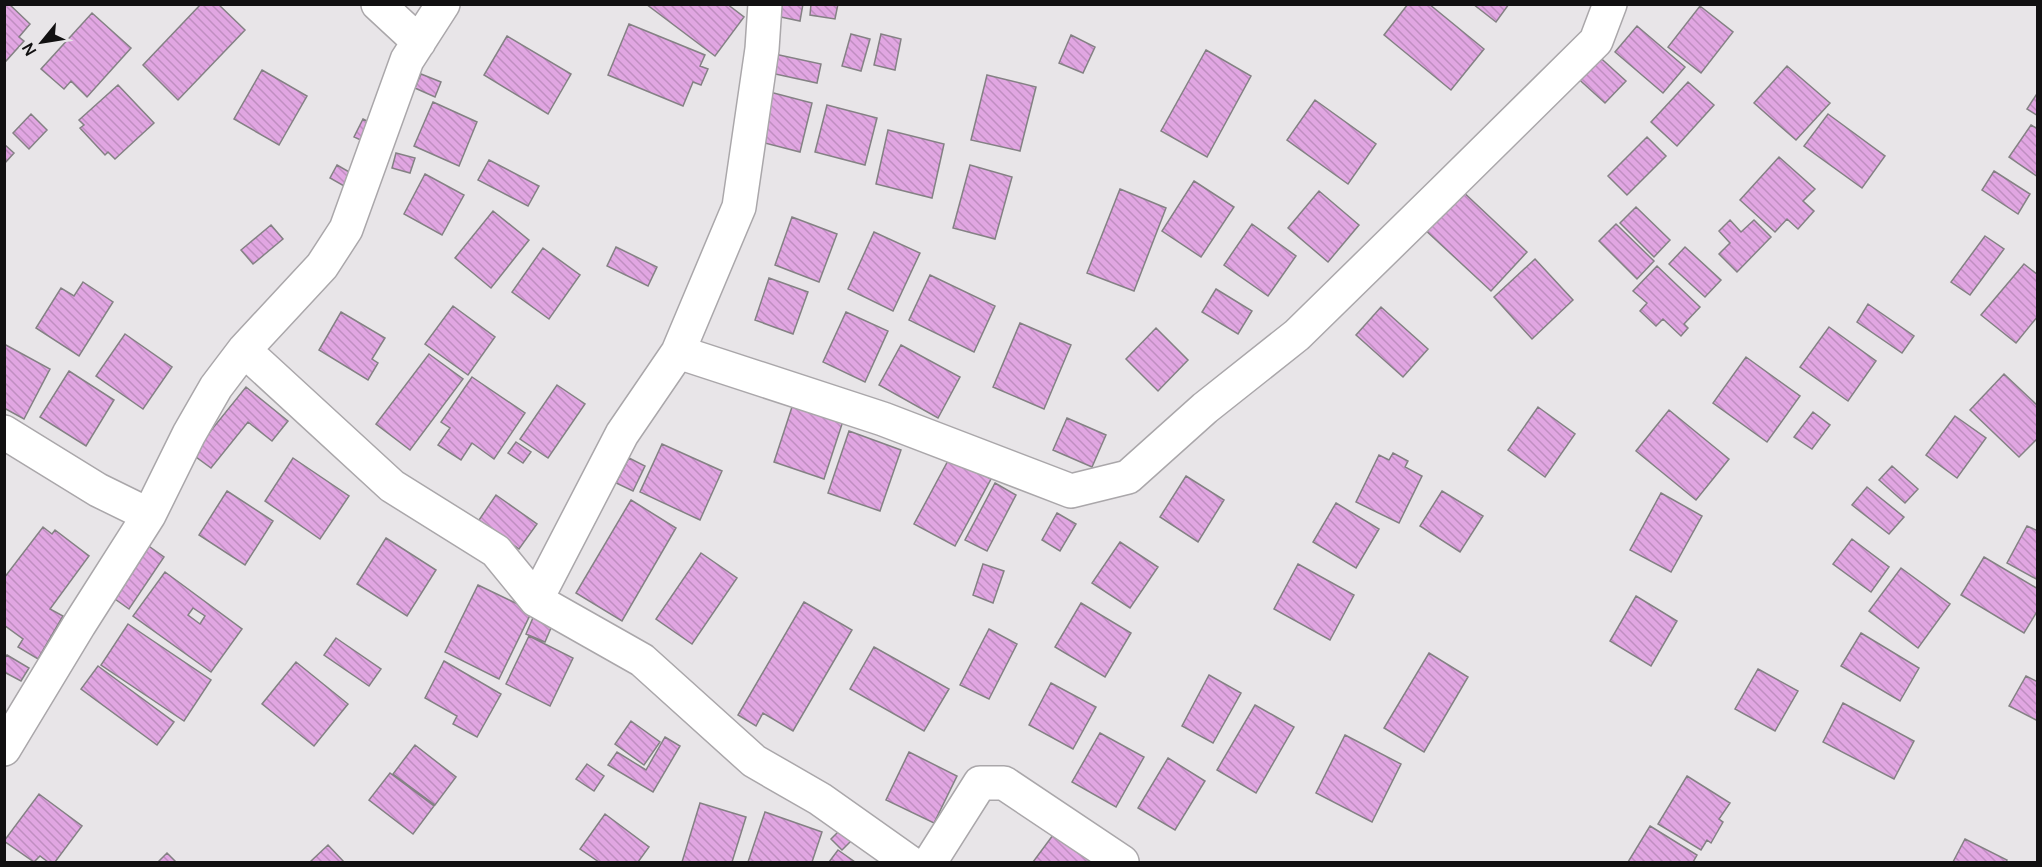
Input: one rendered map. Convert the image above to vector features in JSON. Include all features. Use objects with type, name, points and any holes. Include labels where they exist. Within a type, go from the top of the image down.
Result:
[{"type":"street","points":[[378,4],[419,42]]},
{"type":"street","points":[[4,749],[78,625],[149,515],[189,434],[216,387],[244,350],[322,266],[346,229],[407,60],[443,4]]},
{"type":"street","points":[[536,600],[621,434],[678,352],[739,207],[762,49],[765,4]]},
{"type":"street","points":[[678,352],[883,419],[1071,491],[1128,477],[1205,408],[1297,335],[1403,232],[1596,41],[1610,4]]},
{"type":"street","points":[[244,350],[392,486],[496,551],[536,600],[642,660],[754,761],[820,799],[909,862]]},
{"type":"street","points":[[4,432],[98,490],[149,515]]},
{"type":"street","points":[[930,862],[980,783],[1004,783],[1122,862]]},
{"type":"building","points":[[4,4],[9,4],[30,24],[19,37],[24,41],[6,61],[4,60]]},
{"type":"building","points":[[201,4],[218,4],[245,30],[178,100],[143,65]]},
{"type":"building","points":[[646,4],[727,4],[744,17],[715,56]]},
{"type":"building","points":[[773,4],[803,4],[800,21],[771,15]]},
{"type":"building","points":[[811,4],[838,4],[835,19],[810,15]]},
{"type":"building","points":[[1408,4],[1429,4],[1484,49],[1451,90],[1384,35]]},
{"type":"building","points":[[1473,4],[1509,4],[1496,22]]},
{"type":"building","points":[[1700,6],[1733,32],[1701,73],[1668,47]]},
{"type":"building","points":[[92,13],[131,48],[87,97],[71,81],[64,89],[41,69]]},
{"type":"building","points":[[629,24],[705,55],[700,66],[708,69],[701,85],[693,82],[683,106],[608,75]]},
{"type":"building","points":[[1637,26],[1685,67],[1663,93],[1615,52]]},
{"type":"building","points":[[851,34],[870,39],[861,71],[842,66]]},
{"type":"building","points":[[881,34],[901,39],[895,70],[874,65]]},
{"type":"building","points":[[1071,35],[1095,47],[1083,73],[1059,63]]},
{"type":"building","points":[[507,36],[571,74],[548,114],[484,75]]},
{"type":"building","points":[[1206,50],[1251,76],[1207,157],[1161,131]]},
{"type":"building","points":[[1594,52],[1626,81],[1605,103],[1573,74]]},
{"type":"building","points":[[770,53],[821,64],[817,83],[766,72]]},
{"type":"building","points":[[1787,66],[1830,103],[1796,140],[1754,103]]},
{"type":"building","points":[[262,70],[307,96],[279,145],[234,119]]},
{"type":"building","points":[[421,74],[441,82],[435,97],[415,88]]},
{"type":"building","points":[[987,75],[1036,87],[1020,151],[971,140]]},
{"type":"building","points":[[1688,82],[1714,105],[1677,146],[1651,122]]},
{"type":"building","points":[[118,85],[154,123],[115,159],[108,152],[105,155],[80,128],[84,125],[79,120]]},
{"type":"building","points":[[766,91],[812,103],[800,152],[753,140]]},
{"type":"building","points":[[2038,92],[2038,116],[2027,109]]},
{"type":"building","points":[[1315,100],[1376,144],[1348,184],[1287,140]]},
{"type":"building","points":[[433,102],[477,122],[459,166],[414,146]]},
{"type":"building","points":[[827,105],[877,118],[865,165],[815,152]]},
{"type":"building","points":[[31,114],[47,130],[29,149],[13,133]]},
{"type":"building","points":[[1828,114],[1885,156],[1862,188],[1804,146]]},
{"type":"building","points":[[363,119],[373,124],[365,142],[354,137]]},
{"type":"building","points":[[2031,125],[2038,129],[2038,177],[2009,157]]},
{"type":"building","points":[[888,130],[944,144],[932,198],[876,184]]},
{"type":"building","points":[[1647,137],[1666,156],[1627,195],[1608,176]]},
{"type":"building","points":[[4,144],[14,153],[4,164]]},
{"type":"building","points":[[396,153],[415,158],[410,173],[392,168]]},
{"type":"building","points":[[1779,157],[1815,189],[1803,201],[1814,211],[1798,229],[1787,219],[1775,232],[1740,200]]},
{"type":"building","points":[[489,160],[539,186],[528,206],[478,180]]},
{"type":"building","points":[[337,165],[351,173],[344,186],[330,178]]},
{"type":"building","points":[[970,165],[1012,177],[995,239],[953,228]]},
{"type":"building","points":[[1994,171],[2030,194],[2018,214],[1982,190]]},
{"type":"building","points":[[425,174],[464,195],[442,235],[404,214]]},
{"type":"building","points":[[1194,181],[1234,207],[1201,257],[1162,231]]},
{"type":"building","points":[[1459,188],[1527,252],[1491,291],[1422,227]]},
{"type":"building","points":[[1120,189],[1166,208],[1134,291],[1087,273]]},
{"type":"building","points":[[1319,191],[1359,225],[1328,262],[1288,228]]},
{"type":"building","points":[[1636,207],[1670,240],[1654,257],[1620,223]]},
{"type":"building","points":[[493,211],[529,240],[491,288],[455,258]]},
{"type":"building","points":[[792,217],[837,234],[819,282],[775,265]]},
{"type":"building","points":[[1730,220],[1741,232],[1754,220],[1771,237],[1737,272],[1719,254],[1730,243],[1719,231]]},
{"type":"building","points":[[1252,224],[1296,256],[1268,296],[1224,265]]},
{"type":"building","points":[[1616,224],[1654,261],[1637,279],[1599,241]]},
{"type":"building","points":[[271,225],[283,239],[253,264],[241,250]]},
{"type":"building","points":[[874,232],[920,253],[893,311],[848,289]]},
{"type":"building","points":[[1985,236],[2004,249],[1970,295],[1951,282]]},
{"type":"building","points":[[616,247],[657,267],[648,286],[607,266]]},
{"type":"building","points":[[1685,247],[1721,280],[1705,297],[1669,264]]},
{"type":"building","points":[[543,248],[580,275],[549,319],[512,292]]},
{"type":"building","points":[[1535,259],[1573,300],[1532,339],[1494,297]]},
{"type":"building","points":[[2024,264],[2038,275],[2038,316],[2016,343],[1981,315]]},
{"type":"building","points":[[1657,266],[1700,307],[1684,324],[1688,328],[1681,336],[1663,319],[1656,326],[1640,311],[1647,303],[1633,291]]},
{"type":"building","points":[[930,275],[995,306],[974,352],[909,320]]},
{"type":"building","points":[[769,278],[808,292],[793,334],[755,320]]},
{"type":"building","points":[[83,282],[113,302],[79,356],[36,328],[61,288],[74,296]]},
{"type":"building","points":[[1216,289],[1252,311],[1238,334],[1202,312]]},
{"type":"building","points":[[1868,304],[1914,336],[1902,353],[1857,322]]},
{"type":"building","points":[[453,306],[495,337],[468,375],[425,344]]},
{"type":"building","points":[[1381,307],[1428,349],[1403,377],[1356,335]]},
{"type":"building","points":[[341,312],[385,338],[372,359],[378,363],[368,380],[319,350]]},
{"type":"building","points":[[846,312],[888,331],[865,382],[823,362]]},
{"type":"building","points":[[1020,323],[1071,345],[1044,409],[993,387]]},
{"type":"building","points":[[1829,327],[1876,361],[1848,401],[1800,367]]},
{"type":"building","points":[[1156,328],[1188,360],[1158,391],[1126,359]]},
{"type":"building","points":[[125,334],[172,367],[143,409],[96,376]]},
{"type":"building","points":[[4,344],[50,369],[24,419],[4,408]]},
{"type":"building","points":[[901,345],[960,377],[938,418],[879,385]]},
{"type":"building","points":[[429,354],[463,379],[410,450],[376,424]]},
{"type":"building","points":[[1746,357],[1800,396],[1767,442],[1713,403]]},
{"type":"building","points":[[69,371],[114,400],[86,446],[40,417]]},
{"type":"building","points":[[2004,374],[2038,406],[2038,438],[2019,457],[1970,410]]},
{"type":"building","points":[[472,377],[525,413],[494,459],[472,443],[461,460],[438,445],[450,428],[441,422]]},
{"type":"building","points":[[557,385],[585,404],[548,458],[520,439]]},
{"type":"building","points":[[246,387],[288,421],[272,441],[248,422],[211,468],[192,454]]},
{"type":"building","points":[[793,404],[843,421],[824,479],[774,462]]},
{"type":"building","points":[[1538,407],[1575,434],[1545,477],[1508,450]]},
{"type":"building","points":[[1669,410],[1729,459],[1696,500],[1636,451]]},
{"type":"building","points":[[1813,412],[1830,425],[1812,449],[1794,437]]},
{"type":"building","points":[[1955,416],[1986,438],[1957,478],[1926,455]]},
{"type":"building","points":[[1067,418],[1106,435],[1092,467],[1053,450]]},
{"type":"building","points":[[849,431],[901,450],[880,511],[828,493]]},
{"type":"building","points":[[516,442],[531,452],[523,463],[508,453]]},
{"type":"building","points":[[662,444],[722,471],[700,520],[640,492]]},
{"type":"building","points":[[1393,453],[1408,461],[1405,467],[1422,476],[1399,523],[1356,502],[1379,455],[1389,460]]},
{"type":"building","points":[[950,457],[991,479],[955,546],[914,524]]},
{"type":"building","points":[[293,458],[349,496],[320,539],[265,501]]},
{"type":"building","points":[[629,458],[645,466],[633,491],[616,483]]},
{"type":"building","points":[[1892,466],[1918,489],[1905,503],[1879,480]]},
{"type":"building","points":[[1186,476],[1224,500],[1198,542],[1160,517]]},
{"type":"building","points":[[995,483],[1016,495],[987,551],[965,540]]},
{"type":"building","points":[[1867,487],[1904,517],[1889,534],[1852,505]]},
{"type":"building","points":[[227,491],[273,521],[245,565],[199,535]]},
{"type":"building","points":[[1442,491],[1483,516],[1460,552],[1420,526]]},
{"type":"building","points":[[1661,493],[1702,516],[1671,572],[1630,550]]},
{"type":"building","points":[[496,495],[537,524],[519,549],[479,520]]},
{"type":"building","points":[[631,500],[676,528],[622,621],[576,593]]},
{"type":"building","points":[[1336,503],[1379,529],[1356,568],[1313,542]]},
{"type":"building","points":[[1057,513],[1076,524],[1060,551],[1042,540]]},
{"type":"building","points":[[2027,526],[2038,531],[2038,580],[2007,563]]},
{"type":"building","points":[[43,527],[52,534],[55,530],[89,556],[50,609],[63,616],[38,659],[18,647],[23,639],[4,625],[4,578]]},
{"type":"building","points":[[386,538],[436,570],[407,616],[357,584]]},
{"type":"building","points":[[1852,539],[1889,567],[1871,592],[1833,564]]},
{"type":"building","points":[[143,542],[164,557],[129,609],[108,594]]},
{"type":"building","points":[[1120,542],[1158,567],[1130,608],[1092,583]]},
{"type":"building","points":[[701,553],[737,578],[692,644],[656,619]]},
{"type":"building","points":[[1984,557],[2038,589],[2038,610],[2024,633],[1961,595]]},
{"type":"building","points":[[983,564],[1004,571],[993,603],[973,595]]},
{"type":"building","points":[[1298,564],[1354,595],[1330,640],[1274,609]]},
{"type":"building","points":[[1901,568],[1950,604],[1918,648],[1869,611]]},
{"type":"building","points":[[165,572],[242,629],[211,672],[133,616]],"holes":[[[193,608],[205,616],[200,624],[188,615]]]},
{"type":"building","points":[[478,585],[532,611],[499,679],[445,652]]},
{"type":"building","points":[[1636,596],[1677,621],[1651,666],[1610,641]]},
{"type":"building","points":[[804,602],[852,630],[793,731],[763,713],[756,726],[738,715]]},
{"type":"building","points":[[1081,603],[1131,633],[1105,677],[1055,647]]},
{"type":"building","points":[[535,613],[554,621],[545,642],[526,634]]},
{"type":"building","points":[[128,624],[211,680],[184,721],[101,665]]},
{"type":"building","points":[[989,629],[1017,644],[989,699],[960,685]]},
{"type":"building","points":[[1861,633],[1919,668],[1900,701],[1841,666]]},
{"type":"building","points":[[529,636],[573,658],[550,706],[506,684]]},
{"type":"building","points":[[336,638],[381,669],[369,686],[324,655]]},
{"type":"building","points":[[874,647],[949,689],[924,731],[850,689]]},
{"type":"building","points":[[1429,653],[1468,677],[1424,752],[1384,728]]},
{"type":"building","points":[[7,655],[29,668],[21,681],[4,672],[4,659]]},
{"type":"building","points":[[444,661],[501,694],[477,737],[453,724],[457,716],[425,698]]},
{"type":"building","points":[[296,662],[348,704],[314,746],[262,704]]},
{"type":"building","points":[[98,666],[174,722],[157,745],[81,689]]},
{"type":"building","points":[[1758,669],[1798,691],[1775,731],[1735,709]]},
{"type":"building","points":[[1209,675],[1241,693],[1213,743],[1182,726]]},
{"type":"building","points":[[2026,676],[2038,682],[2038,721],[2009,706]]},
{"type":"building","points":[[1051,683],[1096,707],[1073,749],[1029,725]]},
{"type":"building","points":[[1843,703],[1914,741],[1894,779],[1823,742]]},
{"type":"building","points":[[1255,705],[1294,727],[1256,793],[1217,770]]},
{"type":"building","points":[[631,721],[660,742],[644,765],[615,744]]},
{"type":"building","points":[[1100,733],[1144,757],[1116,807],[1072,782]]},
{"type":"building","points":[[1345,735],[1401,764],[1372,822],[1316,793]]},
{"type":"building","points":[[665,737],[680,746],[653,792],[608,765],[617,752],[646,770]]},
{"type":"building","points":[[415,745],[456,777],[435,805],[393,774]]},
{"type":"building","points":[[909,752],[957,776],[934,823],[886,800]]},
{"type":"building","points":[[1168,758],[1205,781],[1175,830],[1138,808]]},
{"type":"building","points":[[587,764],[604,776],[594,791],[576,779]]},
{"type":"building","points":[[390,773],[434,806],[413,834],[369,800]]},
{"type":"building","points":[[1687,776],[1730,803],[1719,819],[1723,822],[1711,843],[1707,840],[1701,850],[1658,824]]},
{"type":"building","points":[[39,794],[82,826],[55,862],[48,862],[40,856],[34,862],[4,841]]},
{"type":"building","points":[[700,803],[746,817],[732,862],[682,862]]},
{"type":"building","points":[[765,812],[822,832],[812,862],[748,862]]},
{"type":"building","points":[[605,814],[649,847],[638,862],[599,862],[580,849]]},
{"type":"building","points":[[847,823],[858,834],[842,850],[831,839]]},
{"type":"building","points":[[1062,823],[1102,862],[1033,862]]},
{"type":"building","points":[[1650,826],[1697,855],[1693,862],[1628,862]]},
{"type":"building","points":[[1965,839],[2007,860],[2006,862],[1953,862]]},
{"type":"building","points":[[328,845],[344,862],[310,862]]},
{"type":"building","points":[[838,850],[855,862],[829,862]]},
{"type":"building","points":[[167,853],[176,862],[158,862]]}]
